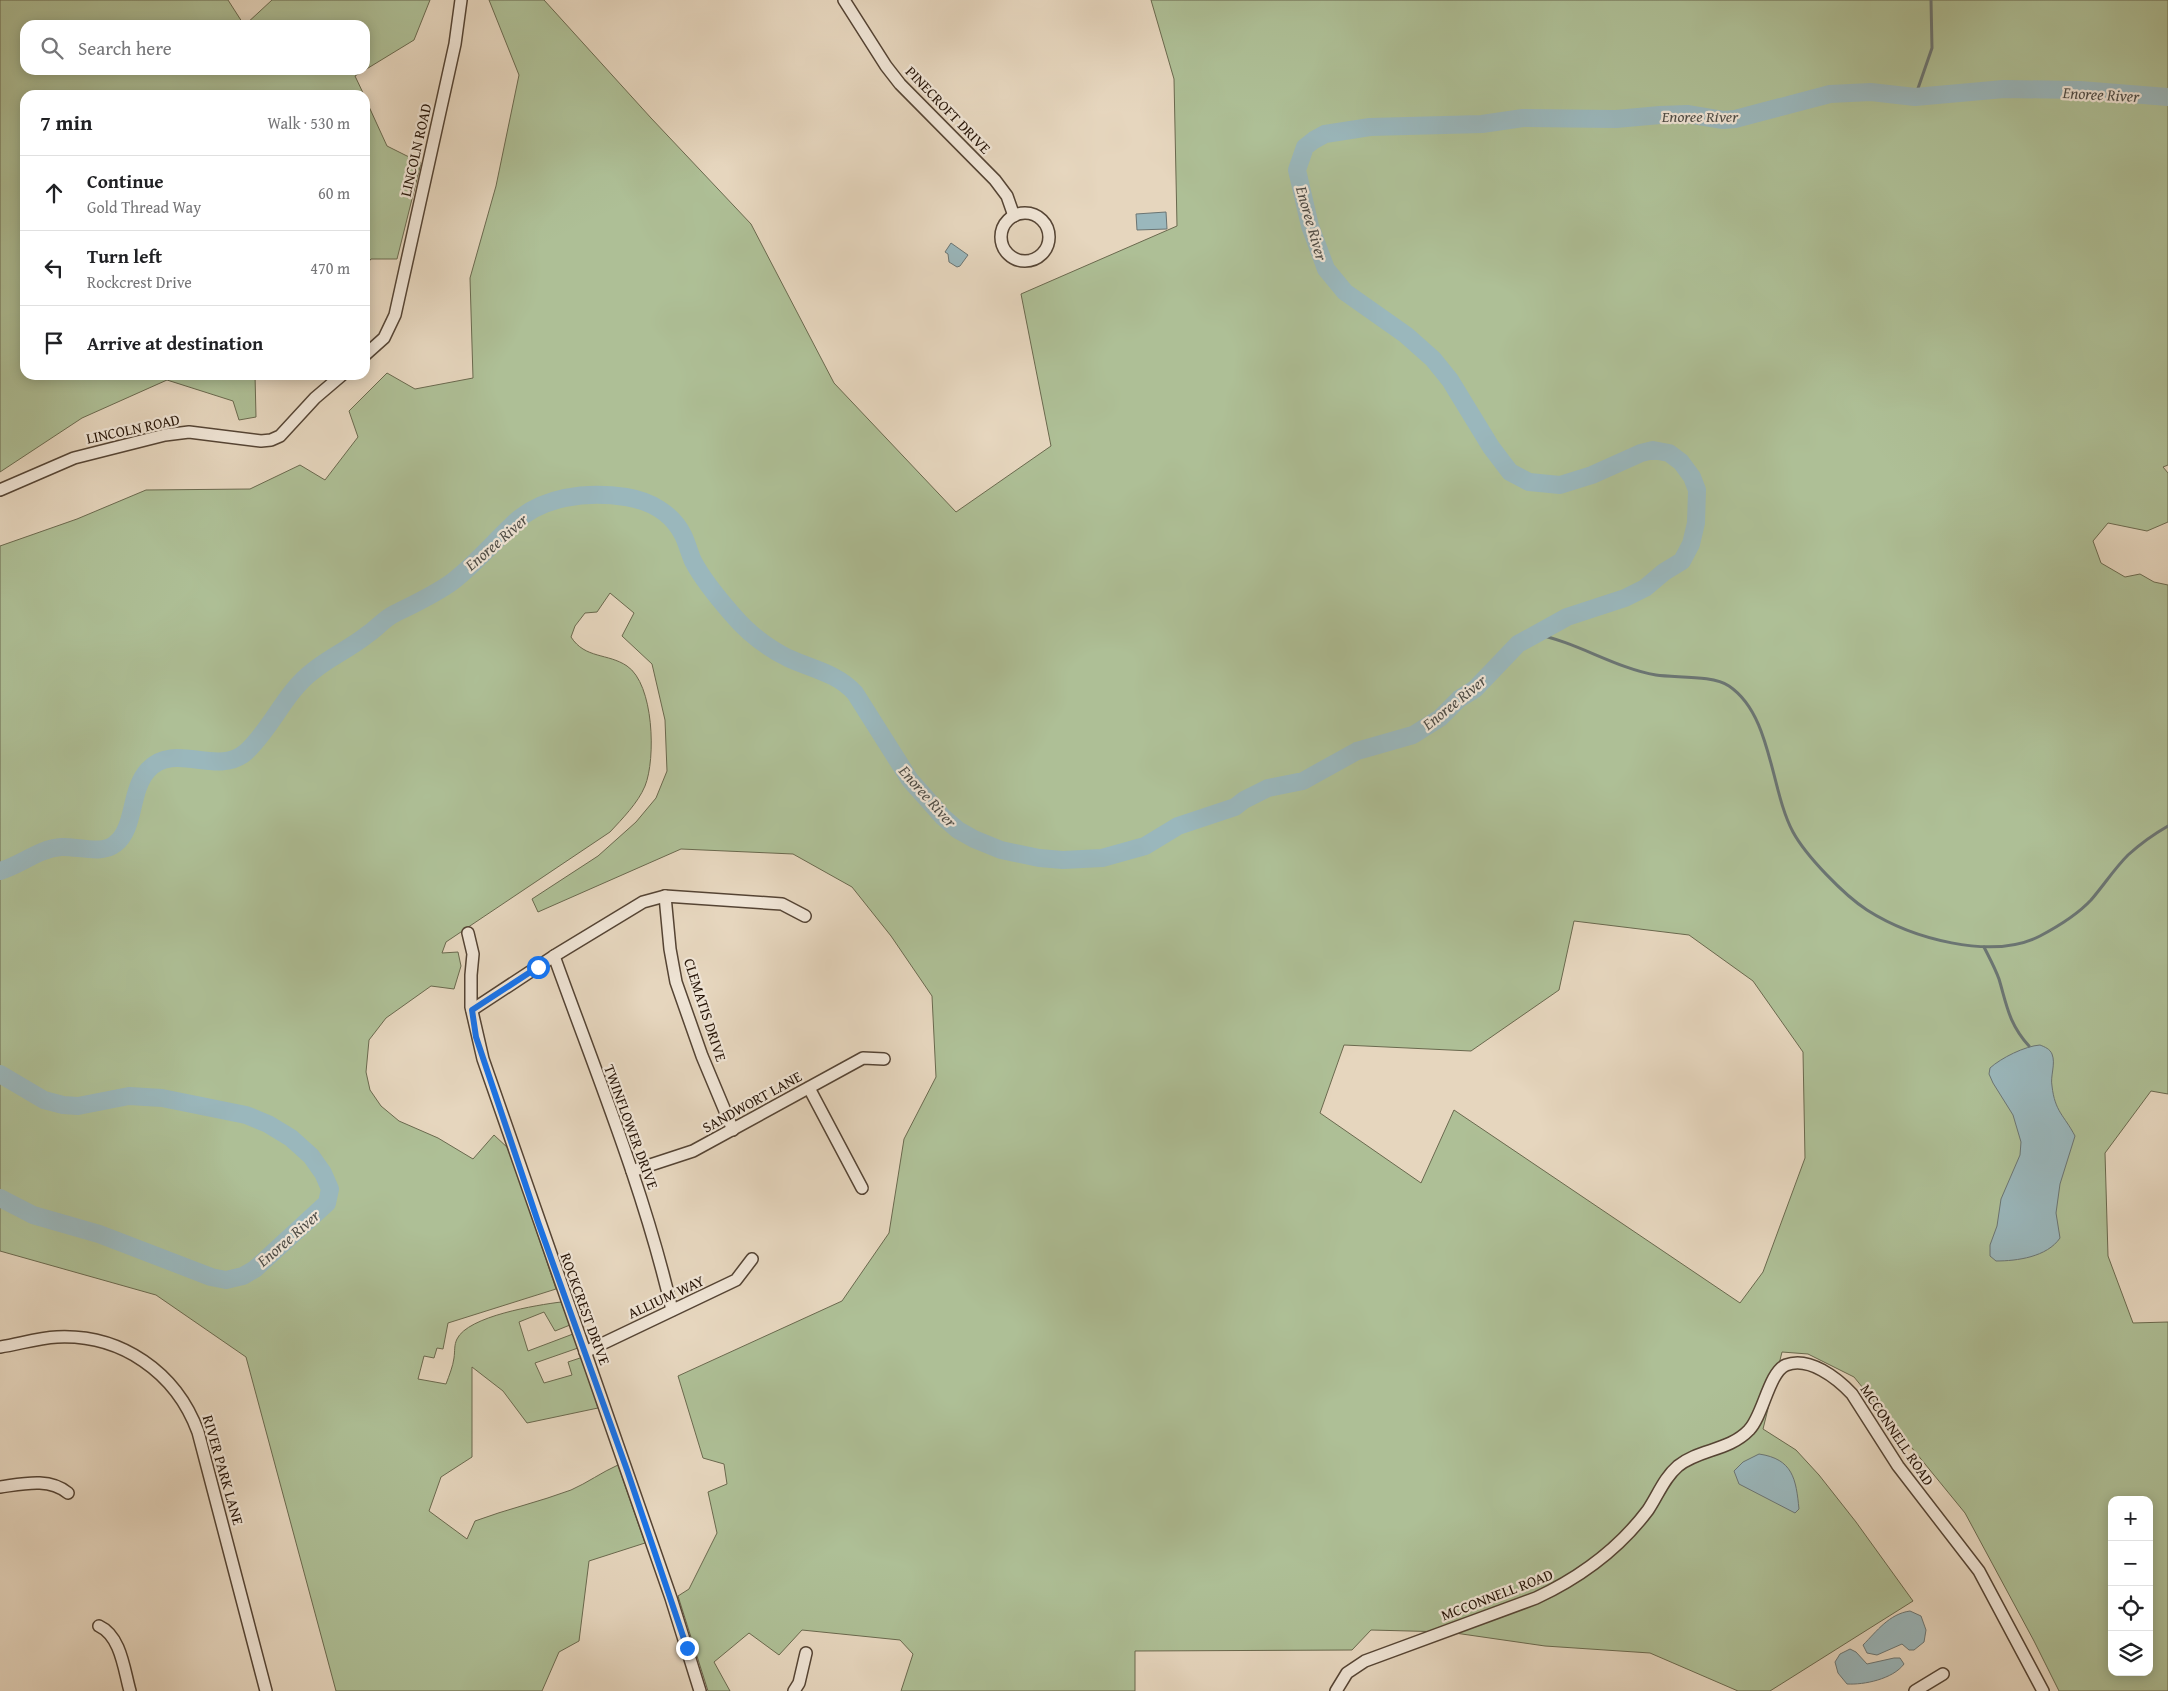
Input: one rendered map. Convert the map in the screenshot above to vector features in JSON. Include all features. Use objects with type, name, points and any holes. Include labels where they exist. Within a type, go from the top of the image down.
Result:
[{"type":"street","name":"LINCOLN ROAD","points":[[370,351],[384,338],[395,314],[453,54],[461,0]]},
{"type":"street","name":"PINECROFT DRIVE","points":[[844,0],[886,66],[900,84],[995,180],[1007,196],[1014,216]]},
{"type":"street","points":[[1029,213],[1039,217],[1046,225],[1049,236],[1048,246],[1037,258],[1027,261],[1016,259],[1004,249],[1001,233],[1006,223],[1014,216],[1029,213]]},
{"type":"street","name":"LINCOLN ROAD","points":[[0,490],[74,458],[165,435],[188,432],[261,441],[271,440],[284,432],[315,398],[336,380]]},
{"type":"street","points":[[472,1010],[554,956],[643,902],[665,896],[782,904],[804,916]]},
{"type":"street","name":"CLEMATIS DRIVE","points":[[665,896],[670,949],[676,982],[702,1056],[733,1130]]},
{"type":"street","name":"ROCKCREST DRIVE","points":[[468,933],[473,954],[470,991],[472,1010],[483,1059],[671,1598],[700,1691]]},
{"type":"street","name":"TWINFLOWER DRIVE","points":[[554,956],[632,1171],[659,1254],[672,1310]]},
{"type":"street","name":"SANDWORT LANE","points":[[632,1171],[693,1151],[863,1058],[884,1059]]},
{"type":"street","points":[[809,1088],[862,1188]]},
{"type":"street","name":"ALLIUM WAY","points":[[585,1352],[736,1280],[752,1259]]},
{"type":"street","name":"RIVER PARK LANE","points":[[0,1347],[58,1337],[96,1340],[112,1344],[137,1356],[162,1374],[175,1388],[186,1405],[198,1432],[266,1691]]},
{"type":"street","name":"MCCONNELL ROAD","points":[[1336,1691],[1347,1673],[1365,1661],[1536,1598],[1560,1587],[1584,1572],[1608,1554],[1630,1532],[1678,1466],[1690,1458],[1735,1442],[1750,1429],[1760,1414],[1778,1372],[1785,1365],[1805,1364],[1825,1372],[1842,1383],[1852,1394],[1898,1466],[1979,1571],[2043,1691]]},
{"type":"street","points":[[0,1487],[44,1483],[59,1487],[68,1493]]},
{"type":"street","points":[[99,1626],[106,1629],[116,1644],[130,1691]]},
{"type":"street","points":[[794,1691],[799,1683],[806,1654]]},
{"type":"street","points":[[1916,1691],[1943,1674]]},
{"type":"green space","points":[[0,0],[228,0],[241,20],[20,20],[20,75],[357,75],[355,76],[362,90],[20,90],[20,380],[167,380],[82,418],[0,472]]},
{"type":"green space","points":[[272,0],[430,0],[414,40],[370,67],[370,20],[250,20]]},
{"type":"green space","points":[[489,0],[544,0],[651,118],[751,224],[834,383],[956,512],[1051,446],[1021,294],[1177,226],[1174,79],[1151,0],[2168,0],[2168,465],[2163,467],[2168,473],[2168,522],[2147,531],[2108,523],[2093,541],[2101,563],[2125,577],[2140,574],[2154,582],[2168,585],[2168,1094],[2151,1091],[2105,1153],[2108,1256],[2133,1323],[2168,1322],[2168,1691],[2059,1691],[1965,1513],[1854,1377],[1808,1354],[1782,1352],[1763,1429],[1796,1450],[1819,1475],[1856,1522],[1913,1601],[1770,1691],[1738,1691],[1650,1653],[1545,1646],[1448,1632],[1371,1630],[1352,1650],[1135,1651],[1135,1691],[901,1691],[913,1654],[900,1640],[802,1630],[779,1655],[749,1633],[714,1662],[730,1691],[708,1691],[678,1596],[689,1589],[717,1533],[708,1492],[727,1484],[724,1464],[703,1458],[678,1376],[842,1301],[889,1233],[904,1139],[936,1077],[932,996],[891,936],[852,887],[793,854],[681,849],[538,912],[532,899],[598,856],[636,822],[656,798],[667,771],[665,720],[652,664],[622,636],[634,613],[610,593],[597,612],[585,613],[575,626],[571,637],[583,649],[627,666],[636,675],[643,689],[650,723],[651,758],[642,792],[629,811],[610,832],[446,942],[442,953],[458,952],[461,966],[454,989],[431,986],[386,1018],[369,1040],[366,1072],[370,1090],[381,1106],[399,1121],[438,1138],[473,1159],[494,1135],[509,1149],[556,1289],[448,1323],[443,1349],[437,1348],[434,1358],[424,1356],[418,1379],[446,1384],[453,1364],[457,1339],[464,1331],[475,1324],[504,1313],[561,1302],[570,1325],[555,1331],[544,1312],[519,1322],[528,1351],[573,1334],[578,1348],[535,1363],[544,1383],[572,1375],[568,1362],[583,1357],[598,1408],[527,1423],[503,1391],[472,1367],[472,1457],[441,1477],[429,1511],[467,1539],[475,1521],[571,1490],[618,1465],[645,1543],[589,1561],[579,1641],[559,1652],[542,1691],[336,1691],[246,1357],[156,1295],[0,1251],[0,546],[77,519],[146,490],[250,489],[300,465],[325,480],[358,437],[349,411],[387,373],[415,389],[473,378],[470,278],[496,186],[519,75]],"holes":[[[1574,921],[1689,935],[1753,981],[1803,1052],[1805,1158],[1763,1272],[1740,1303],[1454,1110],[1421,1183],[1320,1113],[1344,1045],[1471,1051],[1559,990]]]},
{"type":"green space","points":[[370,109],[387,146],[421,163],[397,259],[370,260]]},
{"type":"green space","points":[[167,380],[255,380],[256,417],[239,420],[233,401]]},
{"type":"water","points":[[1166,212],[1167,229],[1137,230],[1136,214]]},
{"type":"water","points":[[951,243],[968,255],[960,266],[957,267],[949,262],[948,254],[945,252]]},
{"type":"water","points":[[2040,1045],[2049,1049],[2052,1054],[2053,1095],[2060,1113],[2075,1136],[2060,1184],[2056,1213],[2060,1238],[2040,1254],[2022,1259],[1996,1261],[1990,1256],[1990,1245],[1997,1226],[2001,1199],[2020,1155],[2021,1142],[2013,1115],[1989,1074],[1990,1068],[2014,1053]]},
{"type":"water","points":[[1759,1454],[1779,1460],[1791,1472],[1796,1488],[1799,1509],[1795,1513],[1739,1484],[1734,1471],[1743,1462]]},
{"type":"water","points":[[1910,1611],[1921,1616],[1926,1630],[1924,1642],[1914,1650],[1909,1650],[1902,1644],[1877,1655],[1867,1653],[1863,1645],[1878,1629],[1890,1619]]},
{"type":"water","points":[[1850,1649],[1856,1652],[1867,1664],[1900,1658],[1904,1664],[1893,1674],[1878,1680],[1847,1684],[1838,1673],[1835,1662],[1840,1654]]},
{"type":"waterway","points":[[1915,97],[1932,48],[1931,0]]},
{"type":"waterway","name":"Enoree River","points":[[0,871],[53,848],[67,847],[96,850],[115,844],[122,837],[126,829],[142,779],[148,770],[159,762],[170,758],[210,761],[235,759],[246,752],[264,732],[294,689],[313,671],[361,639],[390,616],[452,582],[524,515],[551,502],[565,498],[596,495],[611,495],[635,499],[652,505],[673,520],[683,535],[693,561],[701,575],[738,621],[772,649],[788,658],[824,672],[848,686],[855,693],[910,780],[943,817],[958,830],[1001,850],[1039,858],[1063,860],[1102,858],[1145,846],[1178,826],[1235,807],[1244,800],[1268,788],[1303,781],[1357,751],[1413,735],[1440,718],[1459,699],[1475,689],[1518,644],[1567,617],[1625,598],[1645,588],[1664,572],[1682,561],[1691,544],[1696,523],[1697,490],[1692,477],[1681,462],[1669,453],[1653,450],[1641,453],[1592,475],[1560,485],[1529,482],[1510,472],[1491,447],[1450,380],[1433,359],[1406,335],[1345,292],[1326,269],[1310,226],[1297,170],[1305,147],[1314,140],[1325,134],[1370,127],[1482,124],[1523,118],[1616,119],[1687,114],[1723,120],[1735,119],[1830,94],[1871,92],[1915,97],[2004,89],[2080,90],[2168,97]]},
{"type":"waterway","points":[[1535,634],[1566,643],[1641,672],[1656,675],[1704,678],[1722,682],[1729,686],[1743,699],[1754,715],[1762,734],[1785,815],[1799,842],[1837,885],[1867,910],[1885,920],[1928,937],[1975,946],[1998,946],[2020,943],[2040,936],[2080,910],[2091,900],[2128,855],[2147,839],[2168,826]]},
{"type":"waterway","points":[[1984,947],[1999,979],[2013,1022],[2029,1046]]},
{"type":"waterway","name":"Enoree River","points":[[0,1074],[44,1100],[63,1105],[78,1106],[129,1096],[162,1098],[246,1115],[268,1124],[291,1138],[311,1156],[323,1173],[330,1189],[327,1203],[255,1269],[243,1276],[226,1280],[211,1277],[99,1234],[33,1215],[0,1198]]},
{"type":"route","points":[[538,967],[472,1010],[476,1037],[538,1222],[627,1470],[687,1648]]}]
